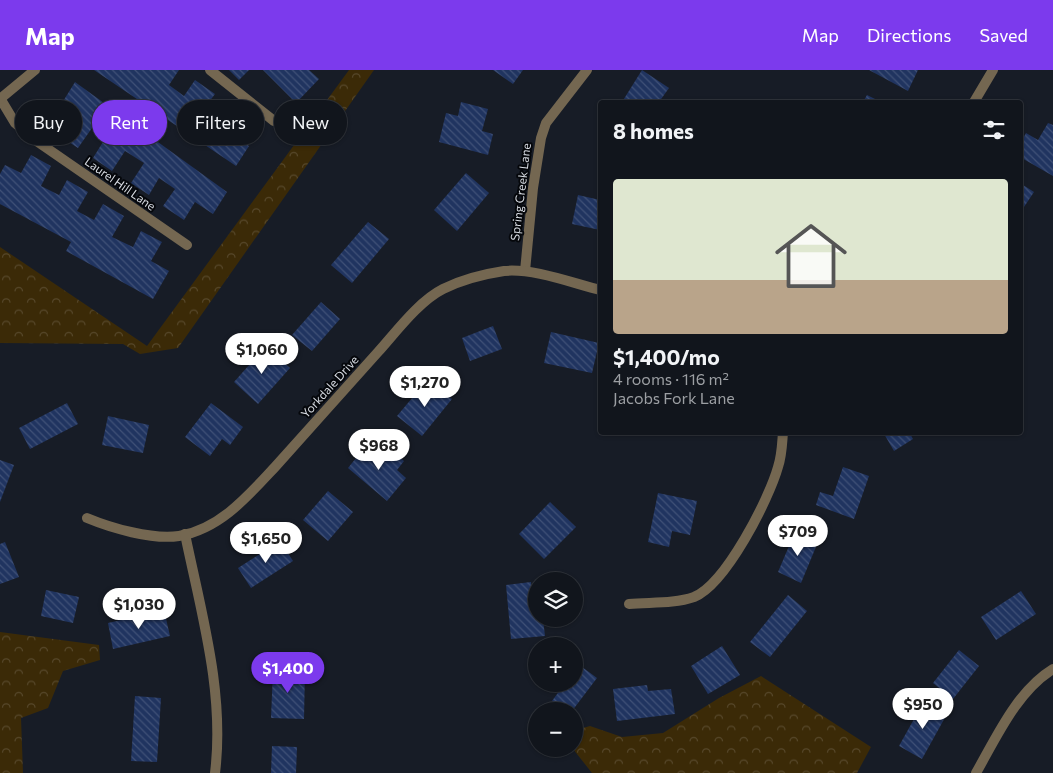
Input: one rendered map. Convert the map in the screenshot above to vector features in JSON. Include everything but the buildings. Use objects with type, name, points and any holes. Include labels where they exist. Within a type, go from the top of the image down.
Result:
[{"type":"street","points":[[0,98],[35,70]]},
{"type":"street","points":[[210,70],[274,121]]},
{"type":"street","name":"Spring Creek Lane","points":[[524,271],[532,188],[541,138],[546,123],[587,70]]},
{"type":"street","points":[[975,100],[993,70]]},
{"type":"street","name":"Laurel Hill Lane","points":[[0,98],[15,123],[35,140],[187,246]]},
{"type":"street","name":"Yorkdale Drive","points":[[87,518],[109,527],[165,536],[185,534],[225,517],[253,491],[401,326],[432,296],[464,280],[505,271],[524,271],[598,290]]},
{"type":"street","points":[[629,604],[679,601],[706,590],[722,572],[769,494],[782,452],[783,435]]},
{"type":"street","points":[[185,534],[213,674],[217,717],[215,773]]},
{"type":"street","points":[[976,773],[1026,693],[1053,669]]},
{"type":"green space","points":[[349,70],[374,70],[347,108],[347,100],[327,100]]},
{"type":"green space","points":[[294,145],[321,145],[178,348],[140,354],[123,344],[0,343],[0,247],[147,346]]},
{"type":"green space","points":[[0,632],[99,645],[100,660],[63,671],[48,708],[21,718],[23,773],[0,773]]},
{"type":"green space","points":[[761,676],[871,747],[857,773],[592,773],[579,757],[583,757],[583,728],[590,726],[622,737],[663,733],[719,698]]}]
